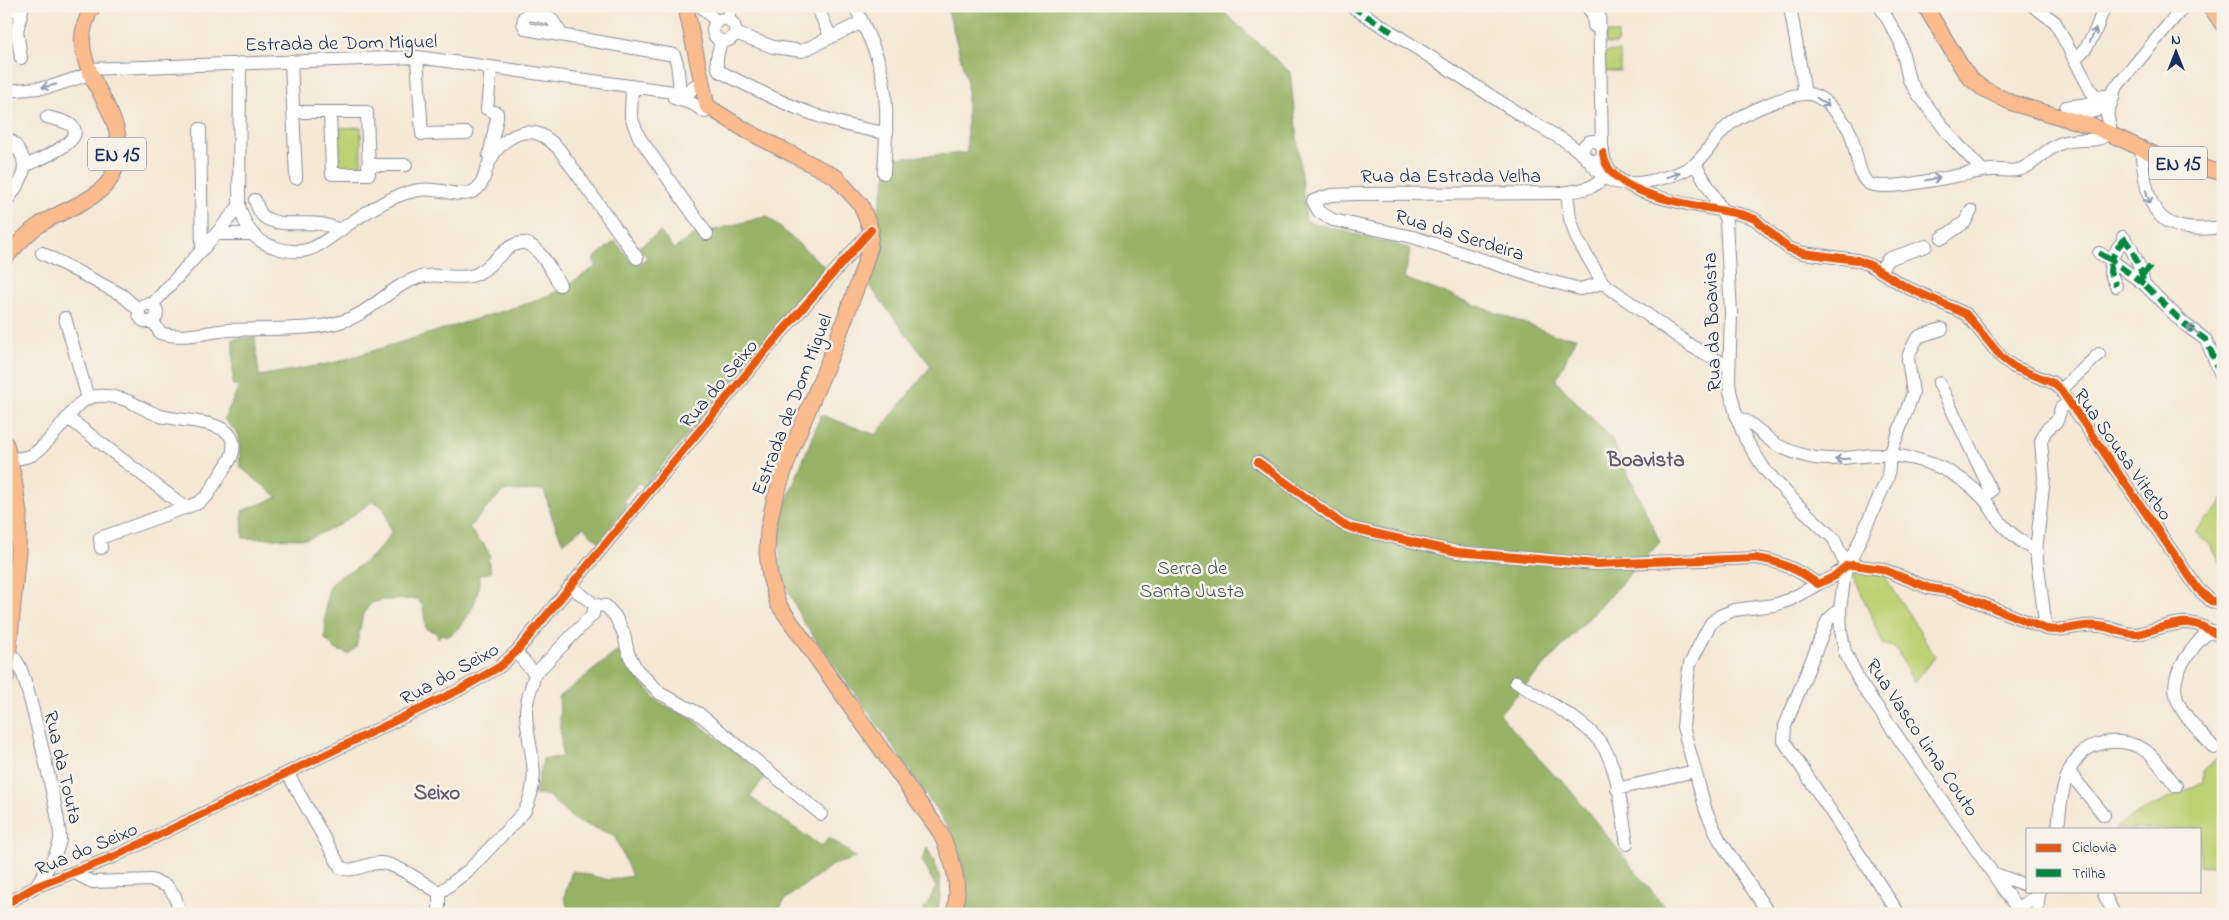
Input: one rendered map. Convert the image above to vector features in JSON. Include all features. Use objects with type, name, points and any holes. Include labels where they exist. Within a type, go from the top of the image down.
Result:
[{"type":"main road","name":"EN 15","points":[[6,257],[20,241],[38,226],[92,197],[111,178],[118,153],[117,128],[113,116],[88,72],[82,50],[81,37],[85,19],[93,6]]},
{"type":"main road","points":[[1925,6],[1971,79],[1995,95],[2031,108],[2088,119]]},
{"type":"main road","points":[[2210,6],[2223,25]]},
{"type":"main road","points":[[685,7],[694,86],[699,104],[704,112]]},
{"type":"main road","name":"Estrada de Dom Miguel","points":[[685,7],[707,106],[747,131],[836,177],[862,205],[871,230],[869,251],[860,281],[791,451],[774,501],[768,530],[767,553],[770,576],[778,604],[940,832],[950,855],[958,887],[954,914]]},
{"type":"main road","points":[[1955,52],[1967,65],[1997,86],[2022,96],[2066,107],[2138,147]]},
{"type":"main road","name":"Estrada de Dom Miguel","points":[[704,112],[718,121],[747,131]]},
{"type":"main road","name":"EN 15","points":[[2138,147],[2176,162],[2223,173]]},
{"type":"main road","points":[[6,444],[19,512],[18,551],[6,679]]},
{"type":"street","points":[[721,41],[714,34],[714,28],[722,21],[732,6]]},
{"type":"street","points":[[817,6],[830,36]]},
{"type":"street","points":[[855,6],[879,62],[885,100],[884,173]]},
{"type":"street","points":[[1351,6],[1530,121],[1565,141],[1594,154],[1615,176],[1625,183],[1652,195],[1722,210]]},
{"type":"street","points":[[1587,6],[1593,15],[1599,50]]},
{"type":"street","points":[[1599,6],[1601,114],[1594,154],[1596,176],[1601,182],[1625,183],[1662,178],[1684,172],[1695,164],[1729,125],[1751,113],[1805,94],[1824,101],[1841,117],[1853,140],[1860,171],[1866,182],[1876,187],[1894,186],[1983,171],[2017,170],[2025,167],[2052,146],[2065,142],[2100,140],[2110,130],[2107,114],[2118,86]]},
{"type":"street","points":[[1790,6],[1805,94]]},
{"type":"street","points":[[1880,6],[1900,41],[1909,80],[1951,137],[1983,171]]},
{"type":"street","points":[[2033,6],[2055,22],[2091,91],[2099,99]]},
{"type":"street","points":[[2074,59],[2083,53],[2088,45],[2104,6]]},
{"type":"street","points":[[2088,140],[2088,119],[2184,6]]},
{"type":"street","points":[[685,7],[722,21],[733,23],[735,33],[731,39],[721,41]]},
{"type":"street","points":[[14,10],[21,58]]},
{"type":"street","points":[[735,33],[773,47],[802,51],[862,22]]},
{"type":"street","points":[[562,35],[674,55],[677,63],[681,96],[689,93],[694,86]]},
{"type":"street","points":[[721,41],[716,59],[716,66],[719,71],[775,99],[817,117],[844,126],[886,133]]},
{"type":"street","name":"Estrada de Dom Miguel","points":[[6,91],[50,86],[88,72],[240,63],[417,57],[653,89],[664,95],[681,96],[704,112]]},
{"type":"street","points":[[417,57],[422,134],[467,132]]},
{"type":"street","points":[[291,61],[296,178]]},
{"type":"street","points":[[240,63],[239,206],[242,219],[251,234],[265,245],[284,251],[306,251],[325,243],[374,208],[409,192],[433,190],[466,194],[474,191],[483,182],[497,118],[497,113],[487,109],[491,67]]},
{"type":"street","points":[[632,86],[631,116],[639,137],[706,234]]},
{"type":"street","points":[[2066,107],[2083,105],[2099,99],[2118,86]]},
{"type":"street","points":[[293,112],[330,112],[367,112],[369,174],[332,174],[330,112]]},
{"type":"street","points":[[25,166],[68,144],[75,134],[71,125],[47,117]]},
{"type":"street","points":[[200,129],[202,248]]},
{"type":"street","points":[[488,164],[497,148],[512,137],[529,132],[544,136],[559,149],[638,258]]},
{"type":"street","points":[[6,138],[16,146],[25,166],[20,181],[6,202]]},
{"type":"street","points":[[2138,147],[2146,190],[2151,205],[2161,216],[2173,224],[2186,228],[2199,230],[2223,227]]},
{"type":"street","name":"Rua da Boavista","points":[[1695,164],[1722,210],[1726,221],[1731,313],[1728,366],[1730,391],[1737,418],[1746,420],[1775,444],[1808,457],[1843,460],[1872,454],[1890,455],[1933,464],[1958,478],[1984,498]]},
{"type":"street","points":[[368,165],[406,165]]},
{"type":"street","name":"Rua da Estrada Velha","points":[[1313,202],[1331,195],[1357,194],[1540,195],[1567,192],[1601,182]]},
{"type":"street","points":[[1567,192],[1570,218],[1577,239],[1602,283],[1691,346],[1728,366]]},
{"type":"street","points":[[254,200],[264,216],[272,220],[325,224],[340,231]]},
{"type":"street","name":"Rua da Serdeira","points":[[1313,202],[1319,212],[1333,220],[1413,236],[1535,277],[1580,288],[1602,283]]},
{"type":"street","points":[[152,305],[202,248],[218,234],[239,206]]},
{"type":"street","name":"Rua Sousa Viterbo","points":[[1722,210],[1755,219],[1788,248],[1803,253],[1857,260],[1906,287],[1966,314],[2002,358],[2014,367],[2053,383],[2061,390],[2062,413],[2098,446],[2198,589],[2211,601],[2223,605]]},
{"type":"street","points":[[1942,238],[1965,222],[1971,211]]},
{"type":"street","name":"Rua do Seixo","points":[[6,904],[35,887],[113,857],[288,774],[459,690],[499,667],[516,652],[767,349],[871,230]]},
{"type":"street","points":[[218,234],[251,234]]},
{"type":"street","points":[[2116,286],[2110,272],[2111,260],[2124,238],[2131,248],[2143,280]]},
{"type":"street","points":[[153,321],[160,333],[170,336],[188,336],[227,330],[332,325],[351,319],[416,278],[430,275],[452,278],[475,275],[513,245],[523,243],[536,251],[550,267],[560,285]]},
{"type":"street","points":[[1880,271],[1888,258],[1926,246]]},
{"type":"street","points":[[42,252],[122,295],[139,310],[142,320],[147,323],[153,321],[157,313],[152,305],[146,304],[139,310]]},
{"type":"street","points":[[2099,253],[2143,280],[2174,314],[2206,340],[2223,378]]},
{"type":"street","points":[[2143,280],[2152,265]]},
{"type":"street","points":[[65,318],[88,398]]},
{"type":"street","points":[[1769,914],[1713,828],[1683,727],[1690,664],[1712,623],[1720,616],[1734,610],[1774,605],[1788,600],[1833,577],[1846,566],[1854,553],[1888,477],[1890,455],[1913,393],[1908,360],[1909,354],[1920,336],[1942,329]]},
{"type":"street","points":[[2061,390],[2099,354]]},
{"type":"street","points":[[1939,383],[1990,491],[1984,498],[2000,522],[2036,552]]},
{"type":"street","points":[[10,460],[31,455],[42,448],[76,407],[88,398],[102,396],[121,398],[161,416],[199,422],[221,429],[229,434],[233,442],[231,458],[206,496],[198,503],[186,508],[100,538],[101,548]]},
{"type":"street","points":[[2046,629],[2036,552],[2044,477],[2042,441],[2046,430],[2062,413],[2077,426],[2090,444],[2098,446]]},
{"type":"street","points":[[68,418],[186,508]]},
{"type":"street","points":[[1737,418],[1746,440],[1765,470],[1799,506],[1834,538],[1846,566]]},
{"type":"street","points":[[1258,462],[1342,524],[1352,528],[1457,552],[1596,564],[1756,558],[1771,560],[1800,570],[1818,584]]},
{"type":"street","points":[[1846,566],[1853,564],[1882,569],[1929,588],[1952,592],[2046,629],[2062,630],[2099,626],[2127,634],[2137,634],[2180,622],[2191,622],[2201,624],[2218,635]]},
{"type":"street","name":"Rua Vasco Lima Couto","points":[[1846,566],[1840,609],[1841,631],[1845,652],[1861,684],[2016,907]]},
{"type":"street","points":[[570,586],[595,605],[606,606],[615,616],[624,634],[628,653],[636,670],[661,694],[698,713],[821,814]]},
{"type":"street","points":[[439,893],[469,870],[524,812],[529,803],[534,779],[526,711],[535,674],[593,614],[595,605]]},
{"type":"street","points":[[1840,609],[1828,620],[1785,726],[1784,741],[1899,914]]},
{"type":"street","points":[[1824,632],[1830,629],[1841,631]]},
{"type":"street","points":[[2214,748],[2179,707],[2175,696],[2178,673],[2184,661],[2204,634],[2218,635]]},
{"type":"street","name":"Rua da Touta","points":[[8,652],[20,666],[46,765],[60,838],[54,860],[35,887]]},
{"type":"street","points":[[516,652],[535,674]]},
{"type":"street","points":[[1516,682],[1594,735],[1602,744],[1610,761],[1627,844]]},
{"type":"street","points":[[2058,828],[2064,782],[2073,762],[2084,751],[2100,742],[2117,741],[2134,745],[2146,751],[2176,786]]},
{"type":"street","points":[[1617,789],[1695,771]]},
{"type":"street","points":[[2069,772],[2104,815]]},
{"type":"street","points":[[288,774],[341,868],[348,871],[379,863],[390,865],[439,893]]},
{"type":"street","points":[[75,873],[92,882],[152,880],[167,886],[175,896],[180,914]]},
{"type":"street","points":[[1993,873],[2026,885]]},
{"type":"street","points":[[2016,907],[2035,892]]},
{"type":"street","points":[[2035,892],[2037,914]]},
{"type":"street","points":[[439,893],[439,914]]},
{"type":"street","points":[[2104,894],[2114,914]]},
{"type":"green space","name":"Serra de Santa Justa","points":[[947,6],[1217,6],[1290,72],[1306,221],[1411,249],[1404,278],[1555,335],[1576,337],[1556,381],[1611,438],[1660,542],[1499,714],[1555,776],[1562,780],[1670,914],[963,914],[968,894],[962,861],[951,832],[893,746],[802,620],[780,572],[780,518],[821,415],[876,435],[931,366],[868,284],[879,251],[877,214],[891,158],[967,153],[967,82]]},
{"type":"green space","points":[[1606,33],[1618,33],[1617,44],[1605,44]]},
{"type":"green space","points":[[1620,51],[1620,71],[1604,71],[1604,52]]},
{"type":"green space","points":[[361,127],[361,168],[339,168],[339,128]]},
{"type":"green space","points":[[767,216],[826,268],[644,487],[639,482],[624,500],[627,505],[599,542],[583,527],[563,543],[552,517],[544,490],[503,491],[469,527],[478,540],[484,544],[490,556],[488,560],[491,572],[479,575],[478,592],[472,609],[462,624],[449,636],[441,634],[438,638],[436,632],[426,629],[423,606],[417,599],[382,600],[371,603],[363,614],[356,648],[348,654],[335,649],[325,639],[326,601],[331,584],[368,559],[381,547],[391,533],[384,508],[373,501],[341,524],[308,539],[243,538],[242,511],[278,497],[240,467],[239,435],[224,419],[239,387],[233,385],[233,339],[255,337],[259,376],[333,363],[532,302],[560,290],[597,266],[593,259],[615,241],[634,265],[648,259],[639,247],[660,232],[674,249],[698,232],[705,243],[715,238],[711,231]]},
{"type":"green space","points":[[2223,497],[2223,566],[2210,545],[2195,531],[2218,508]]},
{"type":"green space","points":[[1856,572],[1884,575],[1935,656],[1914,683],[1896,648],[1883,644],[1854,576]]},
{"type":"green space","points":[[624,646],[632,672],[659,702],[691,718],[766,776],[750,797],[822,847],[829,837],[856,858],[832,865],[784,900],[777,914],[570,914],[564,897],[572,871],[609,880],[632,876],[614,835],[576,821],[547,795],[535,795],[543,759],[562,757],[559,697]]},
{"type":"green space","points":[[2223,753],[2223,865],[2202,866],[2202,828],[2116,828],[2130,817],[2203,782],[2203,771]]},
{"type":"green space","points":[[927,848],[936,865],[940,880],[937,914],[922,914],[936,887],[922,860]]},
{"type":"marked path","points":[[1351,6],[1395,34]]},
{"type":"marked path","points":[[2123,237],[2131,248],[2140,268],[2144,284],[2183,323],[2206,340],[2223,379]]},
{"type":"marked path","points":[[2125,239],[2111,260],[2144,284]]},
{"type":"marked path","points":[[2099,253],[2111,260],[2110,272],[2116,286]]},
{"type":"marked path","points":[[2142,275],[2152,265]]},
{"type":"cycle path","points":[[1603,153],[1609,169],[1622,182],[1641,191],[1686,204],[1730,212],[1755,219],[1788,248],[1803,253],[1857,260],[1870,265],[1906,287],[1966,314],[2002,358],[2014,367],[2053,383],[2061,390],[2198,589],[2211,601],[2223,605]]},
{"type":"cycle path","points":[[6,904],[35,887],[113,857],[459,690],[499,667],[516,652],[767,349],[871,230]]},
{"type":"cycle path","points":[[1258,462],[1342,524],[1352,528],[1457,552],[1596,564],[1756,558],[1773,561],[1789,567],[1804,574],[1818,584],[1833,577],[1846,566],[1853,565],[1882,569],[1929,588],[1953,592],[2046,629],[2059,630],[2092,625],[2137,634],[2175,624],[2190,623],[2214,632],[2223,639]]},
{"type":"district","name":"Boavista","points":[[1646,459]]},
{"type":"district","name":"Seixo","points":[[437,792]]}]
